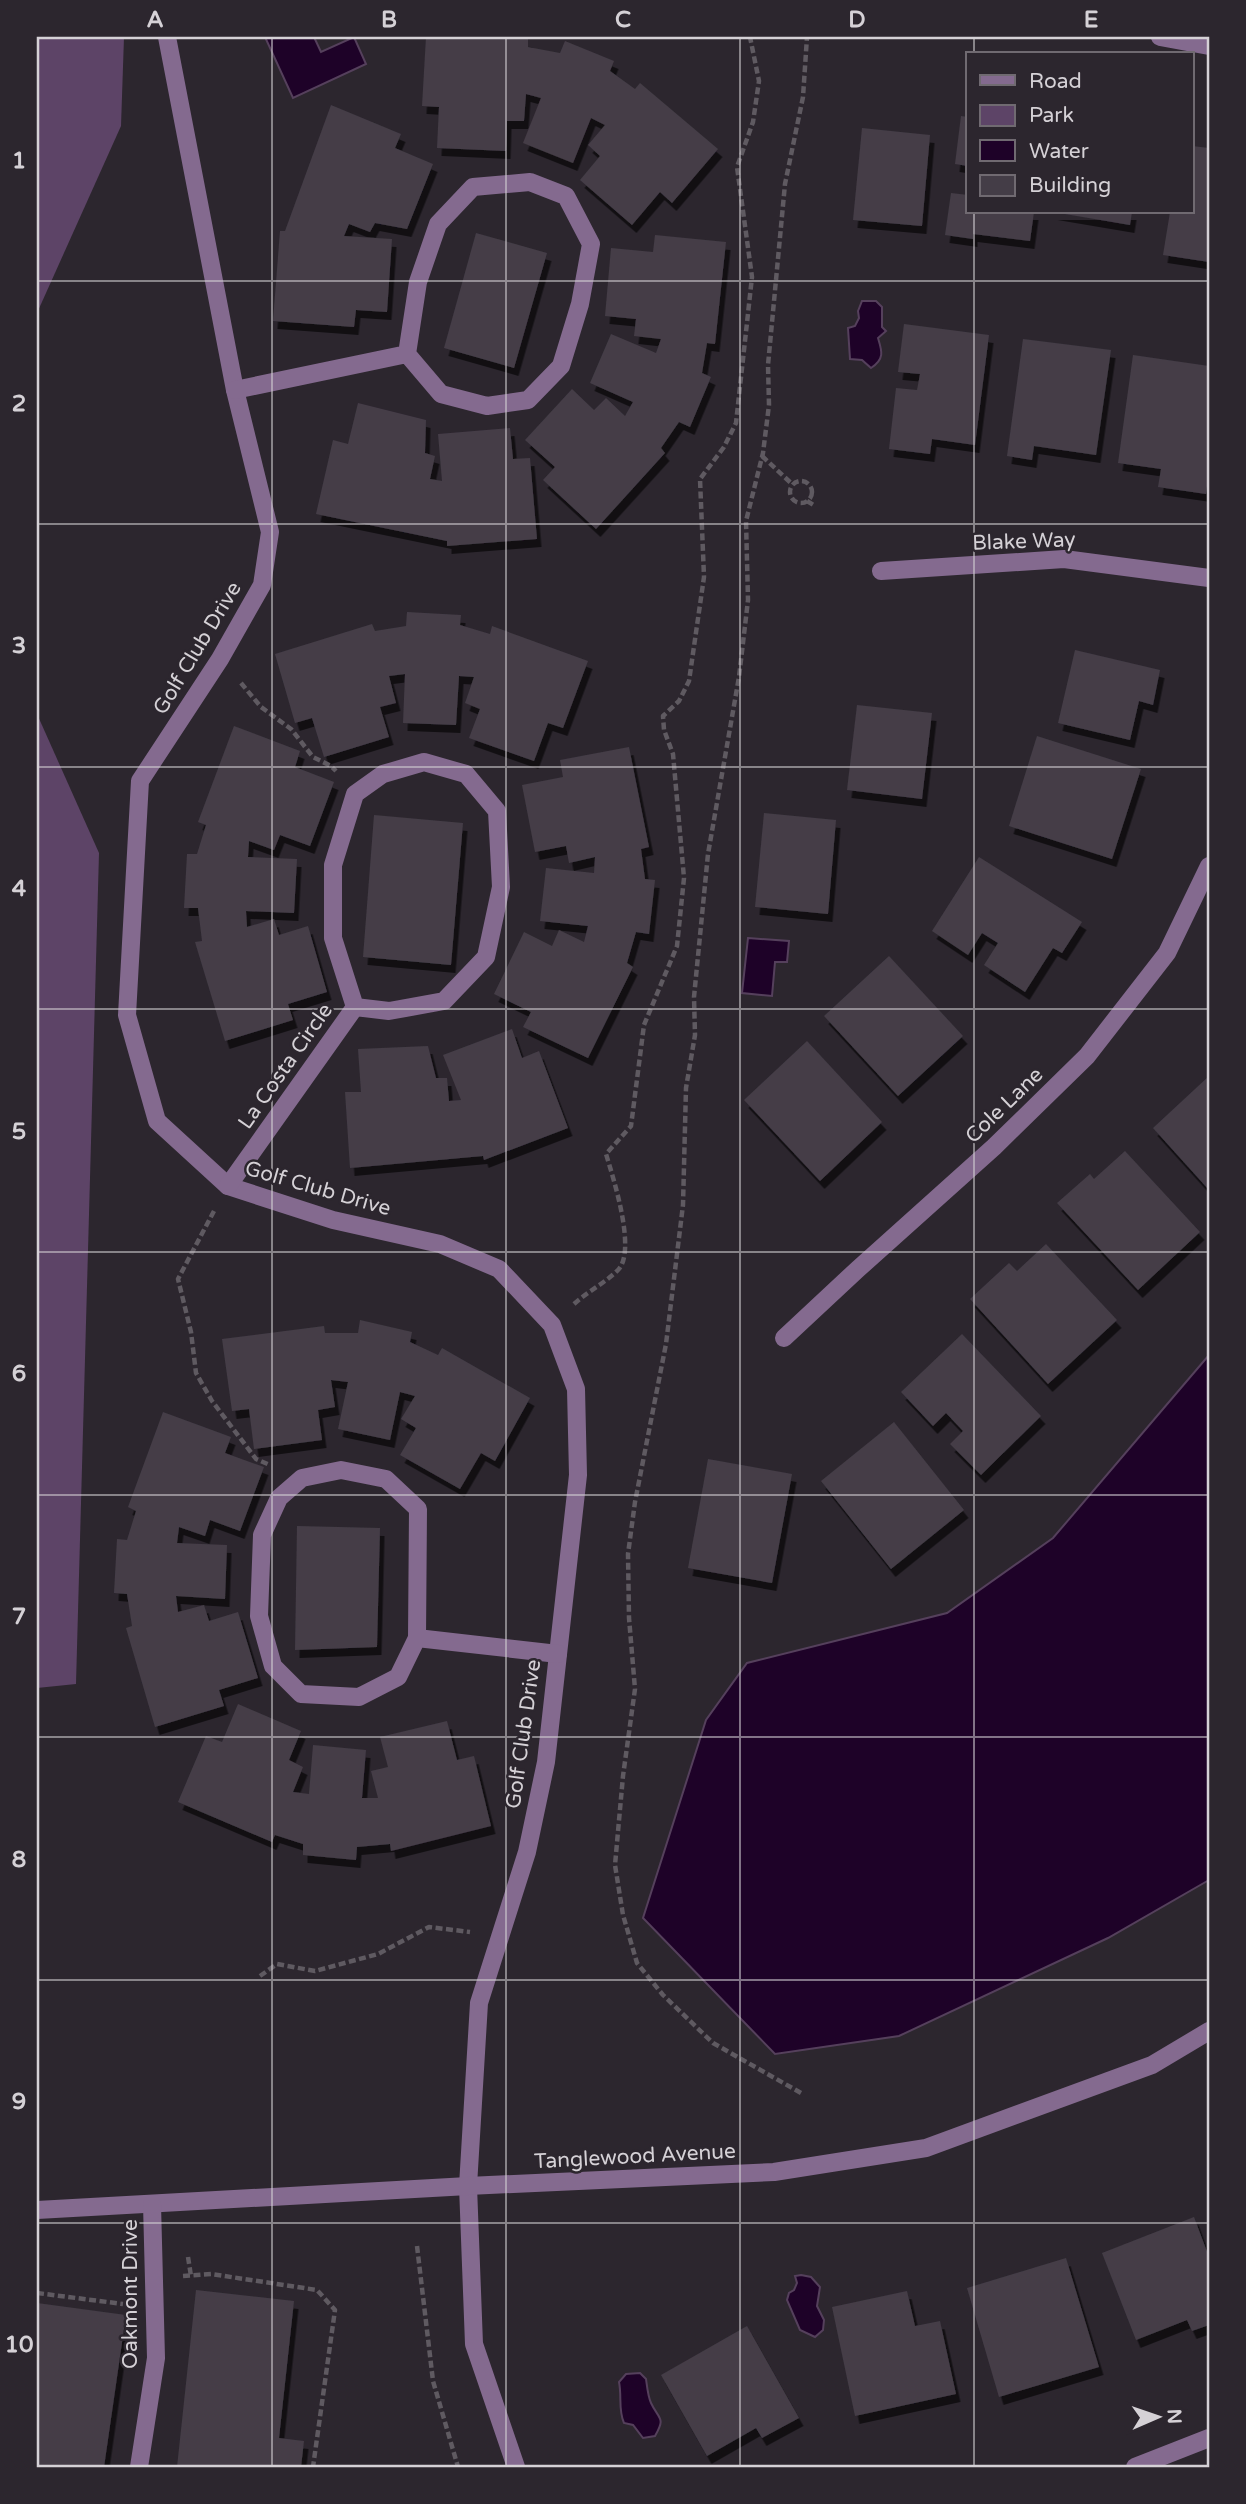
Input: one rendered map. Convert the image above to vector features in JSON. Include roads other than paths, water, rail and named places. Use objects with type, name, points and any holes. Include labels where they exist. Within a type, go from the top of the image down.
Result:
[{"type":"street","name":"Golf Club Drive","points":[[167,37],[235,390],[270,532],[262,585],[219,659],[140,781],[127,1014],[157,1121],[228,1186],[333,1220],[440,1244],[499,1269],[552,1325],[576,1389],[578,1475],[546,1762],[527,1852],[479,2003],[468,2186],[474,2344],[516,2467]]},
{"type":"street","points":[[1160,37],[1209,46]]},
{"type":"street","points":[[530,183],[566,196],[592,244],[580,304],[561,366],[528,400],[487,406],[441,394],[407,354],[418,282],[438,225],[473,187],[530,183]]},
{"type":"street","points":[[235,390],[407,354]]},
{"type":"street","name":"Blake Way","points":[[881,571],[1064,559],[1209,578]]},
{"type":"street","name":"La Costa Circle","points":[[424,762],[466,774],[497,811],[501,887],[486,957],[444,1001],[388,1011],[355,1007],[333,938],[333,865],[355,794],[383,774],[424,762]]},
{"type":"street","name":"Cole Lane","points":[[784,1338],[994,1147],[1087,1056],[1167,953],[1209,866]]},
{"type":"street","name":"La Costa Circle","points":[[228,1186],[355,1007]]},
{"type":"street","points":[[341,1470],[386,1479],[418,1509],[417,1638],[398,1678],[359,1697],[301,1694],[273,1666],[259,1616],[262,1535],[279,1498],[302,1478],[341,1470]]},
{"type":"street","points":[[417,1638],[558,1654]]},
{"type":"street","name":"Tanglewood Avenue","points":[[37,2210],[774,2172],[926,2148],[1152,2065],[1209,2031]]},
{"type":"street","name":"Oakmont Drive","points":[[139,2467],[156,2358],[152,2204]]},
{"type":"street","points":[[1135,2467],[1209,2438]]},
{"type":"water","points":[[265,37],[314,37],[321,52],[354,37],[366,64],[293,98]]},
{"type":"water","points":[[862,301],[876,301],[882,307],[882,327],[886,331],[878,338],[880,358],[871,368],[862,360],[850,359],[848,328],[855,326]]},
{"type":"water","points":[[748,938],[789,941],[787,962],[775,962],[772,996],[742,993]]},
{"type":"water","points":[[1209,1355],[1209,1880],[1108,1938],[899,2036],[775,2054],[643,1918],[706,1720],[747,1663],[947,1613],[1053,1538]]},
{"type":"water","points":[[795,2276],[811,2277],[820,2287],[817,2306],[824,2320],[823,2330],[815,2337],[800,2330],[787,2300],[797,2283]]},
{"type":"water","points":[[640,2373],[646,2379],[650,2401],[661,2422],[655,2436],[643,2438],[633,2425],[624,2423],[619,2382],[626,2374]]}]
